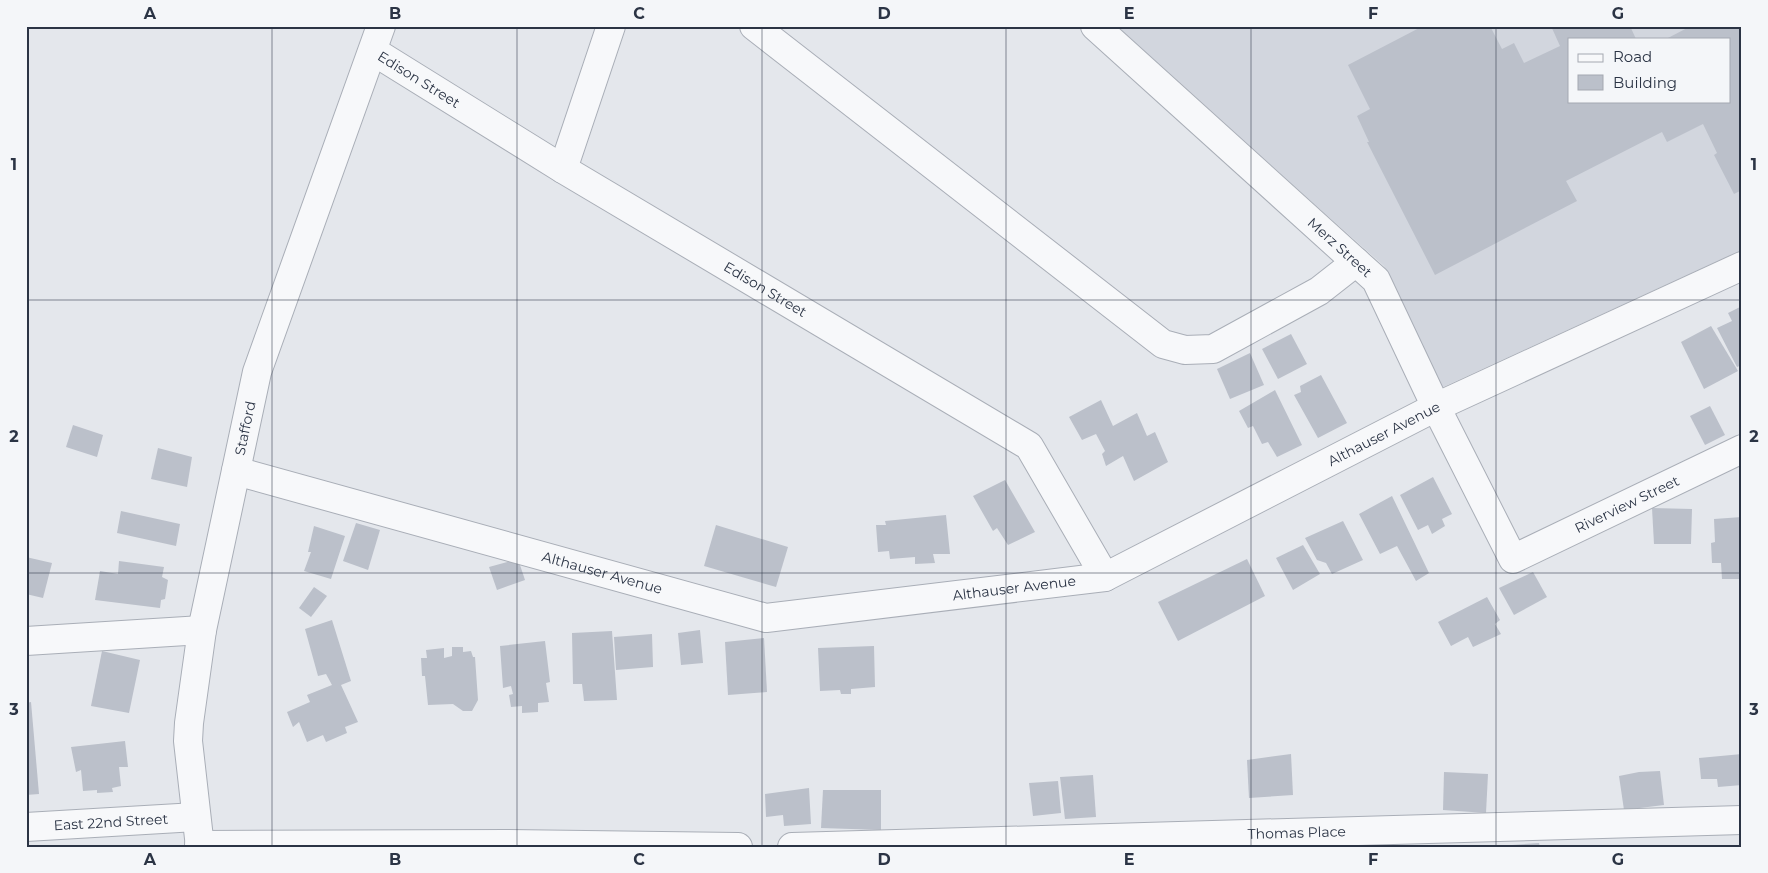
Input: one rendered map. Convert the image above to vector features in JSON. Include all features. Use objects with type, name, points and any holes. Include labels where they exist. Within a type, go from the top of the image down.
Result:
[{"type":"street","points":[[563,169],[611,26]]},
{"type":"street","points":[[754,26],[1163,344],[1185,350],[1213,349],[1319,291],[1356,262]]},
{"type":"street","name":"Merz Street","points":[[1095,26],[1376,280],[1436,407],[1513,559]]},
{"type":"street","name":"Edison Street","points":[[377,38],[563,169],[1029,446],[1105,577]]},
{"type":"street","name":"Stafford","points":[[200,846],[188,741],[202,630],[257,372],[377,38]]},
{"type":"street","name":"Althauser Avenue","points":[[236,471],[766,618],[1105,577],[1436,407],[1742,266]]},
{"type":"street","name":"Riverview Street","points":[[1513,559],[1742,449]]},
{"type":"street","points":[[26,641],[202,630]]},
{"type":"street","name":"East 22nd Street","points":[[26,827],[196,817]]},
{"type":"street","name":"Thomas Place","points":[[792,847],[1742,820]]},
{"type":"street","points":[[200,846],[509,844],[738,847]]},
{"type":"shaded area","points":[[1742,26],[1742,250],[1441,388],[1384,266],[1115,27]]},
{"type":"building","points":[[1423,26],[1490,26],[1502,49],[1514,43],[1524,63],[1560,46],[1551,26],[1630,26],[1636,38],[1568,38],[1568,102],[1730,102],[1730,38],[1668,38],[1691,26],[1742,26],[1742,190],[1734,194],[1714,155],[1717,153],[1703,124],[1667,142],[1662,132],[1566,181],[1577,201],[1435,275],[1367,142],[1369,142],[1357,116],[1370,109],[1348,65]]},
{"type":"building","points":[[1742,306],[1742,365],[1737,367],[1717,328],[1732,321],[1728,313]]},
{"type":"building","points":[[1711,326],[1738,371],[1704,389],[1681,342]]},
{"type":"building","points":[[1291,334],[1307,364],[1278,379],[1262,349]]},
{"type":"building","points":[[1250,353],[1264,385],[1230,399],[1217,369]]},
{"type":"building","points":[[1321,375],[1347,423],[1318,438],[1294,395],[1301,392],[1300,386]]},
{"type":"building","points":[[1275,390],[1302,445],[1277,457],[1268,442],[1262,444],[1253,426],[1248,428],[1239,411]]},
{"type":"building","points":[[1101,400],[1113,426],[1137,413],[1147,436],[1155,432],[1168,462],[1134,481],[1123,456],[1106,466],[1102,454],[1105,451],[1096,434],[1082,440],[1069,417]]},
{"type":"building","points":[[1710,406],[1725,435],[1705,445],[1690,416]]},
{"type":"building","points":[[73,425],[103,435],[97,457],[66,447]]},
{"type":"building","points":[[158,448],[192,457],[187,487],[151,479]]},
{"type":"building","points":[[1433,477],[1452,514],[1442,519],[1445,526],[1432,534],[1428,525],[1418,530],[1400,495]]},
{"type":"building","points":[[1005,480],[1035,532],[1008,545],[997,528],[993,531],[973,496]]},
{"type":"building","points":[[1392,496],[1429,573],[1416,581],[1397,546],[1380,554],[1359,514]]},
{"type":"building","points":[[1652,508],[1692,509],[1691,544],[1654,544]]},
{"type":"building","points":[[121,511],[180,524],[176,546],[117,533]]},
{"type":"building","points":[[946,515],[950,554],[933,554],[935,563],[915,564],[915,557],[890,559],[889,551],[878,552],[876,525],[886,525],[885,521]]},
{"type":"building","points":[[1742,517],[1742,579],[1722,579],[1721,563],[1712,563],[1711,543],[1715,542],[1714,519]]},
{"type":"building","points":[[1343,521],[1363,560],[1332,574],[1326,563],[1317,560],[1305,538]]},
{"type":"building","points":[[356,523],[380,530],[368,570],[343,561]]},
{"type":"building","points":[[716,525],[788,547],[776,587],[704,566]]},
{"type":"building","points":[[314,526],[345,536],[331,579],[304,571],[311,552],[308,552]]},
{"type":"building","points":[[1303,545],[1320,574],[1293,590],[1276,558]]},
{"type":"building","points":[[26,557],[52,563],[43,598],[26,594]]},
{"type":"building","points":[[518,559],[525,580],[497,590],[489,567]]},
{"type":"building","points":[[1247,559],[1265,596],[1178,641],[1158,602]]},
{"type":"building","points":[[119,561],[164,567],[162,577],[168,580],[165,599],[161,600],[160,608],[95,600],[100,571],[118,574]]},
{"type":"building","points":[[1533,572],[1547,597],[1514,615],[1499,588]]},
{"type":"building","points":[[314,587],[327,596],[311,617],[299,608]]},
{"type":"building","points":[[1487,597],[1500,620],[1495,624],[1501,634],[1473,647],[1468,637],[1451,646],[1438,622]]},
{"type":"building","points":[[332,620],[351,681],[341,685],[358,722],[345,727],[347,733],[326,742],[323,735],[307,742],[299,722],[293,727],[287,712],[310,702],[307,695],[332,685],[326,674],[318,676],[305,629]]},
{"type":"building","points":[[700,630],[703,663],[681,665],[678,633]]},
{"type":"building","points":[[612,631],[617,700],[584,701],[582,684],[573,684],[572,633]]},
{"type":"building","points":[[652,634],[653,667],[616,670],[614,637]]},
{"type":"building","points":[[764,638],[767,692],[728,695],[725,642]]},
{"type":"building","points":[[545,641],[550,682],[546,683],[549,702],[538,703],[538,712],[522,713],[522,706],[511,707],[509,695],[513,694],[511,686],[503,688],[500,646]]},
{"type":"building","points":[[874,646],[875,687],[851,689],[851,694],[841,694],[840,690],[820,691],[818,648]]},
{"type":"building","points":[[452,647],[463,647],[463,652],[471,651],[473,657],[475,657],[478,700],[472,711],[463,711],[453,704],[428,705],[425,676],[422,676],[421,658],[427,658],[426,650],[444,648],[444,658],[452,656]]},
{"type":"building","points":[[102,651],[140,660],[129,713],[91,706]]},
{"type":"building","points":[[31,702],[39,794],[26,795],[26,703]]},
{"type":"building","points":[[125,741],[128,767],[119,767],[121,786],[112,788],[113,792],[97,793],[97,790],[83,791],[81,770],[76,772],[71,747]]},
{"type":"building","points":[[1291,754],[1293,795],[1249,798],[1247,760]]},
{"type":"building","points":[[1742,754],[1742,785],[1718,787],[1717,779],[1701,779],[1699,758]]},
{"type":"building","points":[[1660,771],[1664,805],[1624,810],[1619,776],[1639,772]]},
{"type":"building","points":[[1444,772],[1488,774],[1486,813],[1443,810]]},
{"type":"building","points":[[1093,775],[1096,817],[1065,819],[1060,777]]},
{"type":"building","points":[[1058,781],[1061,813],[1033,816],[1029,783]]},
{"type":"building","points":[[809,788],[811,824],[784,826],[783,815],[766,817],[765,794]]},
{"type":"building","points":[[823,790],[881,790],[881,830],[821,828]]},
{"type":"building","points":[[1539,843],[1540,847],[1512,847],[1512,845]]}]
